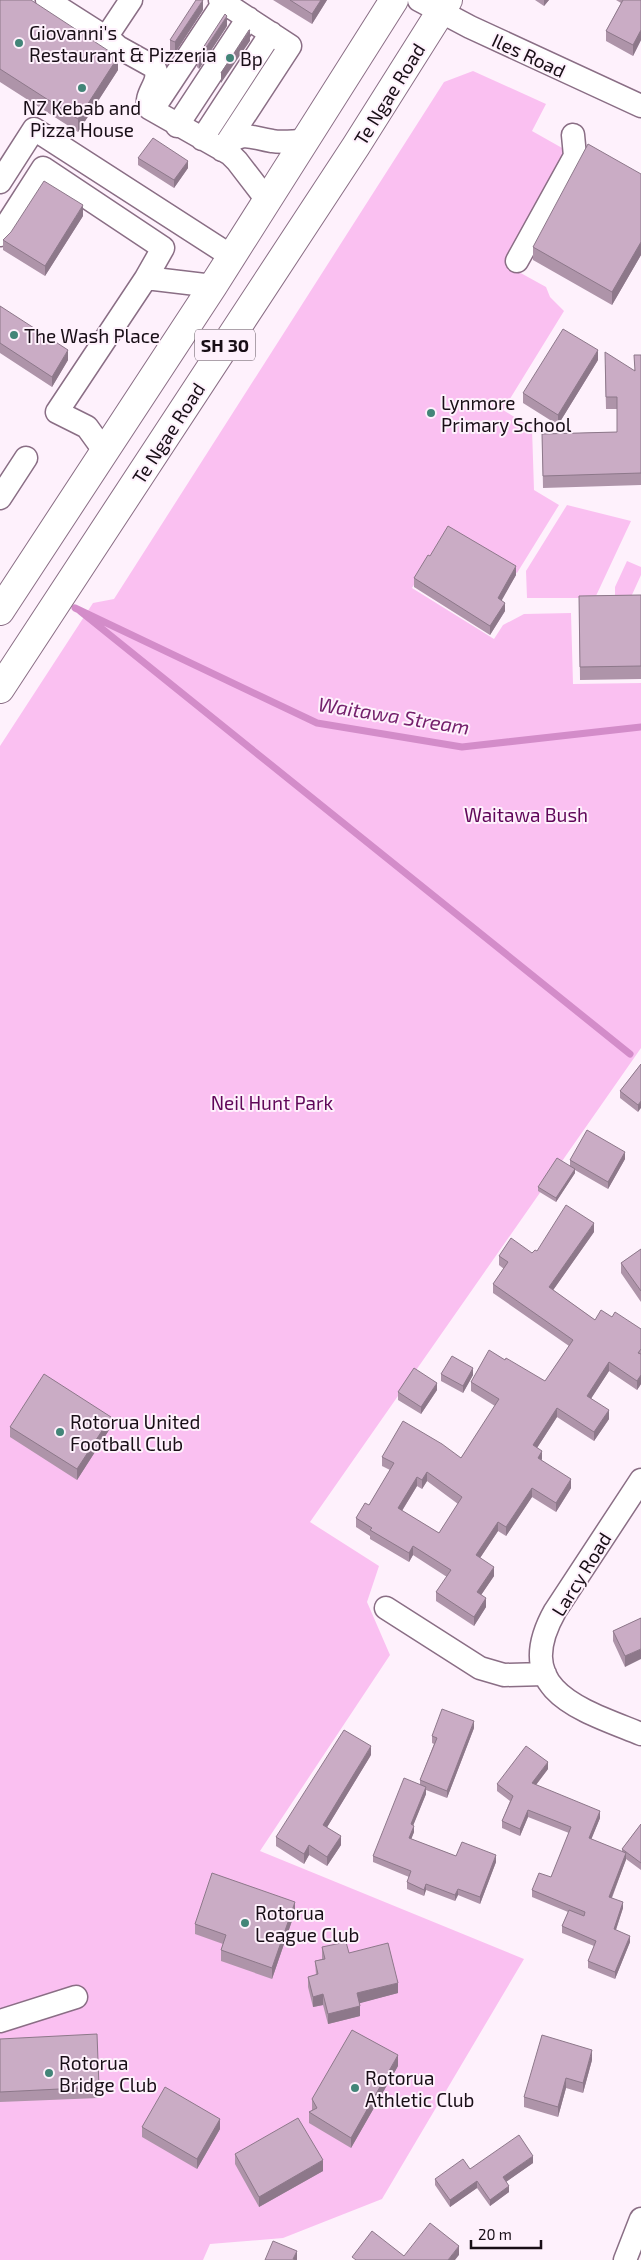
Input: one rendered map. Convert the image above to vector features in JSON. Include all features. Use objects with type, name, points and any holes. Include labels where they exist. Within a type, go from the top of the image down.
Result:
[{"type":"highway","name":"SH 30","points":[[0,611],[213,286],[394,0]]},
{"type":"highway","name":"Te Ngae Road","points":[[0,689],[361,138],[436,4]]},
{"type":"street","points":[[105,35],[109,33],[131,0]]},
{"type":"street","points":[[51,1],[98,33],[105,35],[118,47],[154,67],[157,79],[147,99],[147,104],[152,111],[238,161],[267,200]]},
{"type":"street","points":[[152,111],[222,1],[290,46],[222,150]]},
{"type":"street","name":"Iles Road","points":[[436,4],[641,106]]},
{"type":"street","points":[[177,126],[248,18]]},
{"type":"street","points":[[202,139],[271,33]]},
{"type":"street","points":[[0,182],[34,129],[231,256]]},
{"type":"street","points":[[222,150],[233,140],[248,135],[272,142],[304,142]]},
{"type":"street","points":[[517,261],[575,156],[573,135]]},
{"type":"street","points":[[0,235],[43,168],[163,248],[146,278],[57,412],[87,427],[105,452]]},
{"type":"street","points":[[146,278],[213,286]]},
{"type":"street","points":[[0,498],[26,458]]},
{"type":"street","name":"Larcy Road","points":[[545,1674],[541,1662],[541,1648],[544,1635],[553,1616],[641,1480]]},
{"type":"street","points":[[386,1608],[480,1668],[514,1676],[545,1674],[550,1686],[564,1700],[641,1734]]},
{"type":"street","points":[[0,2021],[76,1998]]},
{"type":"street","points":[[625,2260],[641,2219]]},
{"type":"green space","name":"Neil Hunt Park","points":[[473,71],[546,104],[532,131],[571,153],[506,265],[546,287],[550,297],[564,311],[503,410],[532,428],[534,490],[559,505],[517,573],[448,531],[412,588],[494,639],[503,625],[524,614],[571,613],[573,684],[641,683],[641,1048],[310,1522],[379,1566],[367,1602],[390,1655],[260,1851],[524,1959],[382,2199],[283,2238],[210,2244],[203,2260],[0,2260],[0,746],[93,603],[114,599],[444,82]]},
{"type":"green space","points":[[567,505],[631,521],[595,598],[527,598],[526,571]]},
{"type":"green space","points":[[627,561],[641,567],[641,575],[631,597],[615,598],[615,587]]},
{"type":"building","points":[[0,0],[31,0],[118,57],[78,119],[0,69]]},
{"type":"building","points":[[196,0],[203,0],[175,42],[170,40]]},
{"type":"building","points":[[290,0],[321,0],[312,14]]},
{"type":"building","points":[[623,0],[641,0],[641,30],[633,45],[606,31]]},
{"type":"building","points":[[225,14],[227,16],[199,58],[197,57]]},
{"type":"building","points":[[249,30],[250,30],[221,73]]},
{"type":"building","points":[[153,138],[188,161],[174,180],[138,158]]},
{"type":"building","points":[[588,144],[641,174],[641,242],[612,292],[533,247]]},
{"type":"building","points":[[44,181],[83,205],[45,266],[3,240],[11,232]]},
{"type":"building","name":"The Wash Place","points":[[0,306],[68,350],[52,377],[0,343]]},
{"type":"building","points":[[563,329],[598,350],[558,415],[523,393]]},
{"type":"building","points":[[605,352],[635,371],[634,355],[641,355],[641,473],[543,476],[542,434],[617,432],[617,397],[606,397]]},
{"type":"building","points":[[448,526],[516,566],[498,598],[505,603],[490,626],[414,578]]},
{"type":"building","points":[[641,595],[641,666],[580,667],[579,596]]},
{"type":"building","points":[[641,1064],[641,1101],[638,1105],[620,1091]]},
{"type":"building","points":[[587,1130],[625,1152],[608,1182],[570,1160]]},
{"type":"building","points":[[557,1158],[575,1169],[556,1198],[538,1187]]},
{"type":"building","points":[[566,1205],[594,1223],[549,1287],[595,1320],[601,1310],[612,1317],[615,1312],[641,1329],[641,1349],[638,1353],[641,1354],[641,1375],[637,1381],[609,1362],[587,1396],[609,1410],[594,1432],[557,1408],[533,1445],[542,1451],[538,1458],[571,1479],[556,1503],[532,1488],[506,1527],[498,1522],[476,1555],[494,1567],[477,1592],[486,1598],[474,1617],[436,1592],[451,1570],[413,1546],[409,1553],[370,1530],[372,1528],[356,1518],[365,1503],[369,1505],[394,1463],[382,1457],[403,1421],[442,1444],[461,1458],[499,1399],[471,1382],[489,1350],[545,1381],[573,1340],[493,1284],[508,1262],[499,1256],[511,1238],[532,1253],[535,1250],[537,1251]],"holes":[[[427,1472],[462,1497],[439,1533],[398,1508],[417,1477],[422,1480]]]},
{"type":"building","points":[[641,1249],[641,1291],[621,1263]]},
{"type":"building","points":[[452,1356],[473,1368],[463,1386],[441,1374]]},
{"type":"building","points":[[414,1368],[437,1383],[421,1407],[398,1392]]},
{"type":"building","name":"Rotorua United Football Club","points":[[44,1374],[111,1417],[77,1469],[10,1427]]},
{"type":"building","points":[[641,1618],[641,1649],[625,1656],[613,1631]]},
{"type":"building","points":[[442,1709],[474,1721],[447,1791],[420,1780],[437,1738],[432,1736]]},
{"type":"building","points":[[344,1730],[371,1746],[323,1825],[341,1836],[327,1857],[309,1845],[304,1854],[276,1837]]},
{"type":"building","points":[[526,1746],[548,1762],[532,1783],[600,1811],[589,1838],[626,1853],[609,1897],[623,1902],[614,1929],[630,1936],[615,1972],[588,1961],[596,1941],[562,1926],[569,1910],[584,1916],[585,1912],[532,1890],[539,1873],[551,1877],[571,1827],[528,1810],[520,1829],[502,1821],[513,1796],[497,1784]]},
{"type":"building","points":[[404,1778],[426,1787],[411,1824],[414,1826],[409,1838],[456,1856],[462,1842],[496,1855],[480,1897],[458,1889],[455,1895],[426,1884],[424,1890],[407,1882],[411,1871],[373,1856]]},
{"type":"building","points":[[641,1824],[641,1863],[622,1849]]},
{"type":"building","name":"Rotorua League Club","points":[[212,1873],[295,1902],[272,1968],[221,1950],[226,1935],[195,1924]]},
{"type":"building","points":[[346,1942],[349,1953],[388,1943],[398,1983],[357,1993],[360,2006],[328,2014],[323,1994],[313,1997],[308,1977],[318,1974],[315,1961],[325,1959],[322,1947]]},
{"type":"building","name":"Rotorua Athletic Club","points":[[352,2030],[398,2055],[351,2138],[309,2112],[317,2108],[312,2099]]},
{"type":"building","name":"Rotorua Bridge Club","points":[[97,2034],[99,2087],[0,2092],[0,2039]]},
{"type":"building","points":[[542,2035],[592,2050],[583,2083],[566,2078],[558,2107],[524,2097]]},
{"type":"building","points":[[165,2087],[220,2119],[197,2159],[142,2127]]},
{"type":"building","points":[[298,2118],[323,2160],[259,2197],[235,2154]]},
{"type":"building","points":[[519,2135],[533,2156],[503,2177],[509,2186],[490,2200],[477,2181],[450,2200],[435,2179],[463,2159],[470,2169]]},
{"type":"building","points":[[430,2223],[459,2246],[448,2260],[356,2260],[352,2257],[372,2231],[404,2256]]},
{"type":"building","points":[[273,2241],[297,2251],[293,2259],[297,2260],[265,2260]]},
{"type":"waterway","name":"Waitawa Stream","points":[[75,608],[317,723],[462,747],[641,727]]},
{"type":"waterway","points":[[80,611],[630,1054]]},
{"type":"place","name":"Giovanni's Restaurant & Pizzeria","points":[[19,43]]},
{"type":"place","name":"Bp","points":[[230,58]]},
{"type":"place","name":"NZ Kebab and Pizza House","points":[[82,88]]},
{"type":"place","name":"The Wash Place","points":[[14,335]]},
{"type":"place","name":"Lynmore Primary School","points":[[431,413]]},
{"type":"place","name":"Rotorua United Football Club","points":[[60,1432]]},
{"type":"place","name":"Rotorua League Club","points":[[245,1923]]},
{"type":"place","name":"Rotorua Bridge Club","points":[[49,2073]]},
{"type":"place","name":"Rotorua Athletic Club","points":[[355,2088]]},
{"type":"park label","name":"Waitawa Bush","points":[[526,814]]}]
